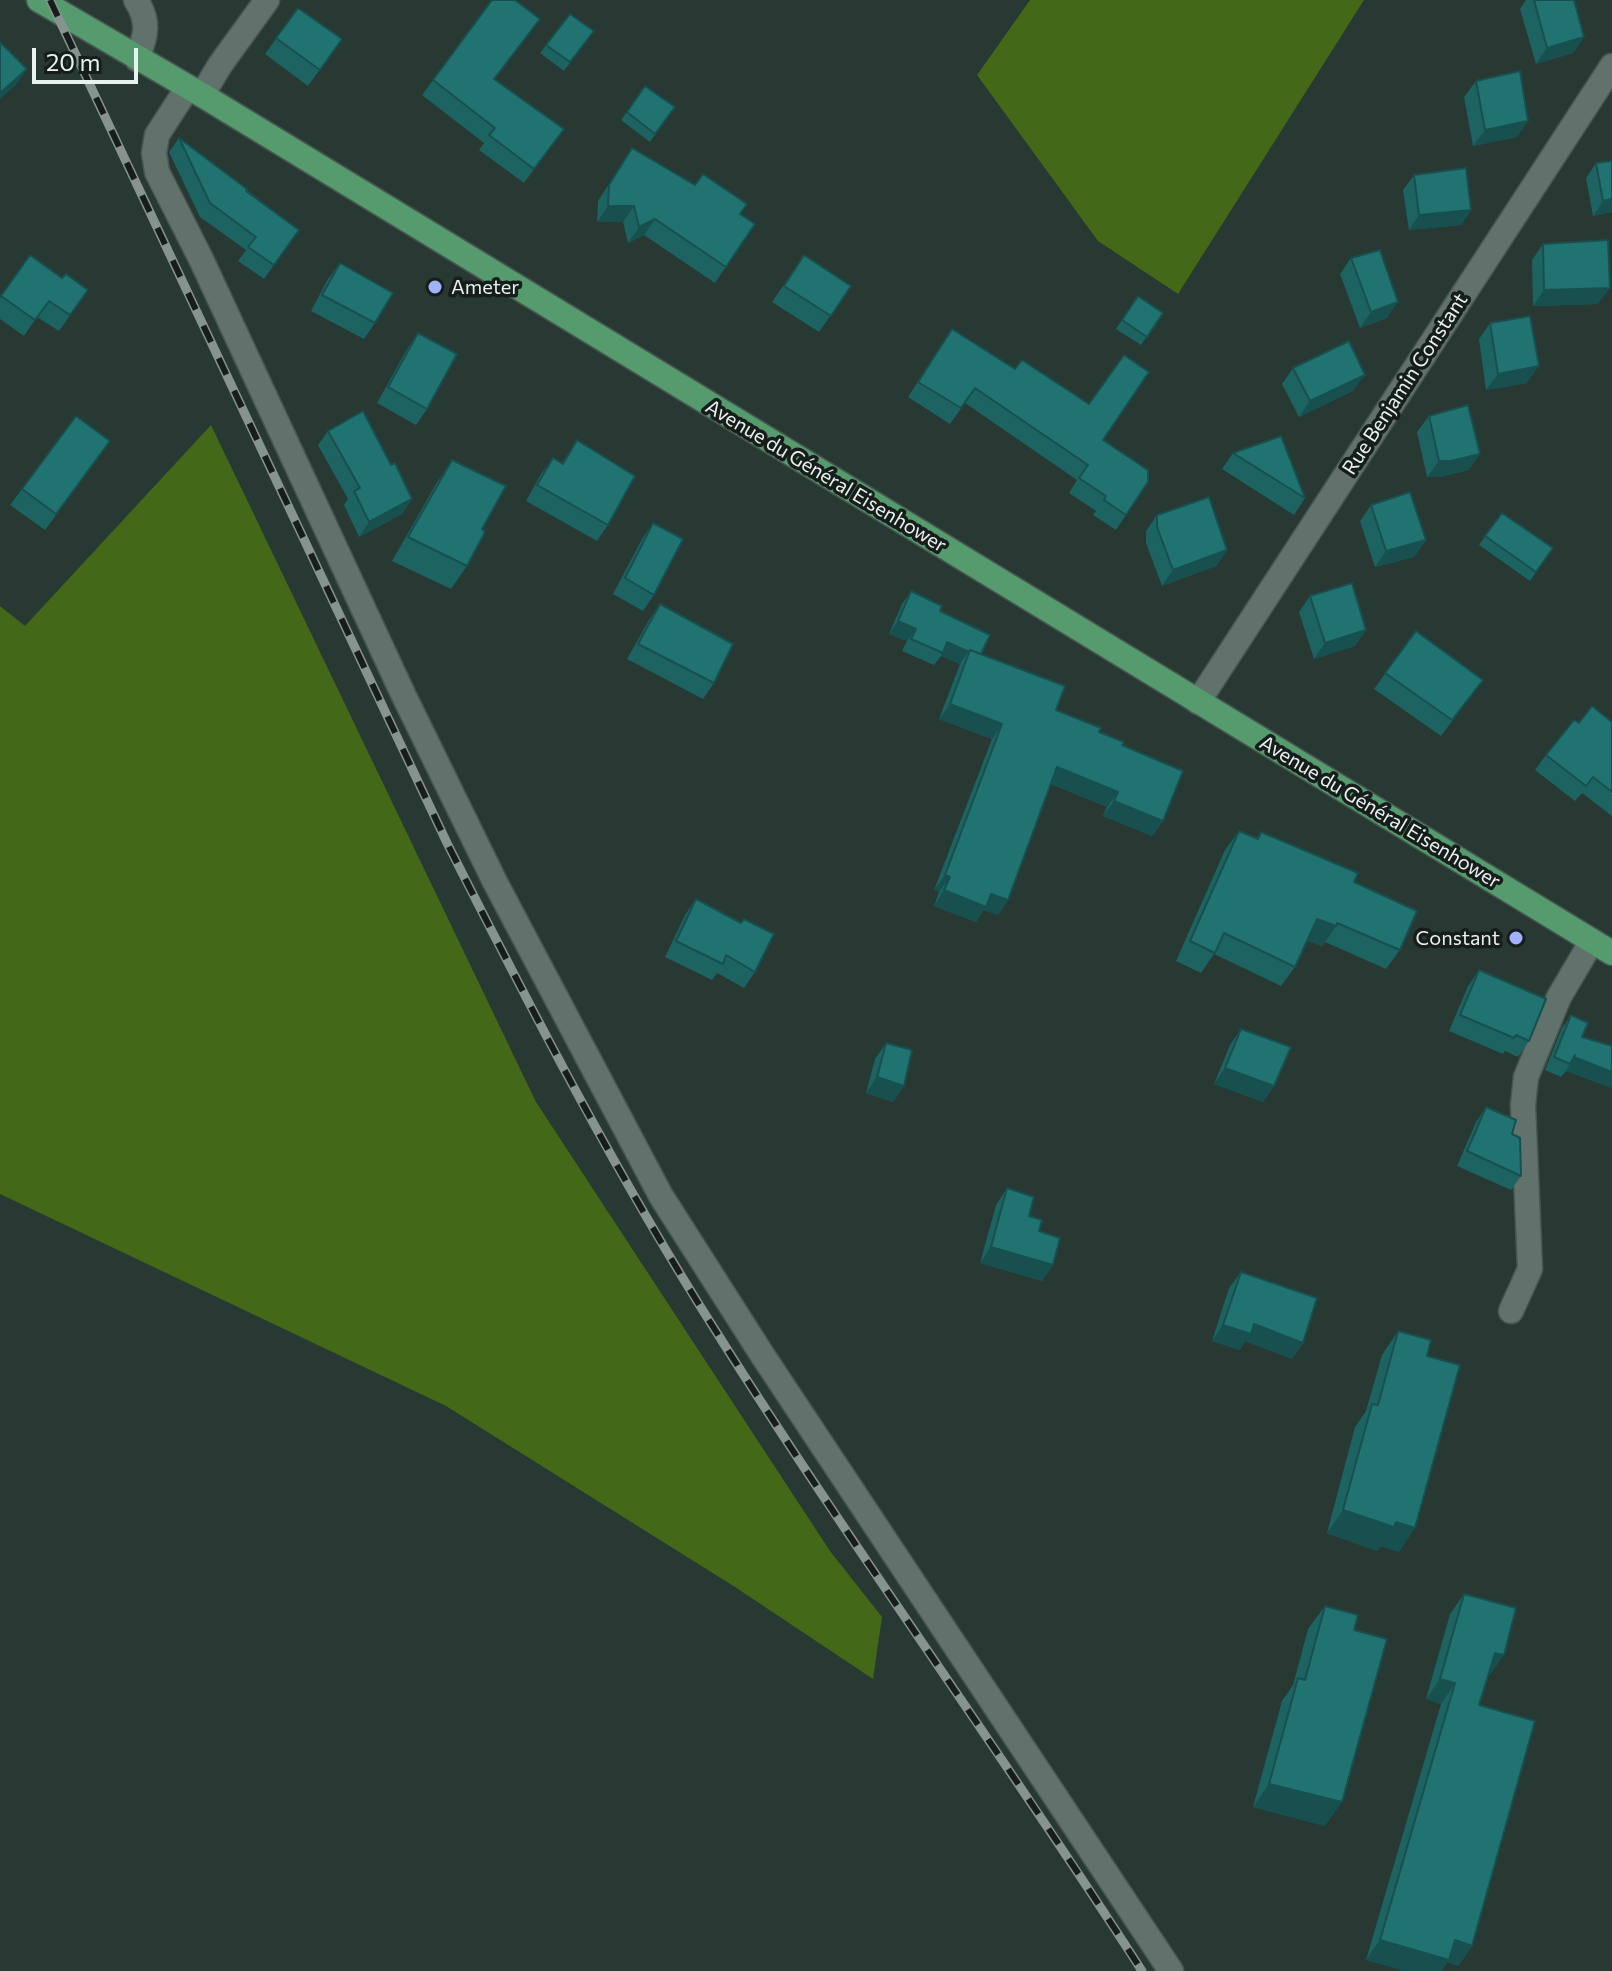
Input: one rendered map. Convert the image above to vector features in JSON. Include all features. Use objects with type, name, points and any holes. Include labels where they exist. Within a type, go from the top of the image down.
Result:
[{"type":"main road","name":"Avenue du Général Eisenhower","points":[[39,0],[195,91],[1602,947]]},
{"type":"street","points":[[136,0],[147,22],[146,36],[137,59]]},
{"type":"street","points":[[267,0],[220,65],[157,135],[154,153],[157,172],[495,882],[661,1196],[1171,1971]]},
{"type":"street","name":"Rue Benjamin Constant","points":[[1198,702],[1612,66]]},
{"type":"street","points":[[1511,1311],[1530,1269],[1523,1105],[1526,1077],[1559,997],[1602,947]]},
{"type":"green space","points":[[1030,0],[1364,0],[1178,294],[1098,241],[977,75]]},
{"type":"green space","points":[[211,425],[536,1102],[830,1551],[882,1617],[873,1679],[735,1587],[446,1406],[0,1194],[0,606],[25,626]]},
{"type":"building","points":[[492,0],[515,0],[540,19],[494,79],[564,129],[534,169],[489,135],[495,128],[433,80]]},
{"type":"building","points":[[1534,0],[1574,0],[1584,37],[1547,48]]},
{"type":"building","points":[[298,8],[342,39],[320,70],[276,38]]},
{"type":"building","points":[[570,14],[594,31],[570,62],[546,45]]},
{"type":"building","points":[[0,42],[27,69],[0,93]]},
{"type":"building","points":[[1520,71],[1528,121],[1485,130],[1476,81]]},
{"type":"building","points":[[645,86],[675,107],[655,134],[627,112]]},
{"type":"building","points":[[179,138],[299,230],[274,265],[248,247],[256,237],[210,203]]},
{"type":"building","points":[[632,148],[695,185],[703,174],[747,204],[740,214],[755,224],[726,267],[655,219],[639,227],[634,206],[608,206],[609,185]]},
{"type":"building","points":[[1612,161],[1612,199],[1603,201],[1596,163]]},
{"type":"building","points":[[1466,168],[1471,210],[1419,215],[1414,175]]},
{"type":"building","points":[[1608,240],[1610,288],[1544,290],[1543,244]]},
{"type":"building","points":[[1380,250],[1398,302],[1371,312],[1351,258]]},
{"type":"building","points":[[30,255],[62,278],[66,274],[88,290],[70,315],[49,301],[35,320],[1,296]]},
{"type":"building","points":[[804,255],[851,286],[831,316],[784,286]]},
{"type":"building","points":[[340,263],[393,293],[375,323],[322,295]]},
{"type":"building","points":[[1138,296],[1163,313],[1147,337],[1122,320]]},
{"type":"building","points":[[1530,316],[1539,366],[1498,374],[1490,323]]},
{"type":"building","points":[[952,329],[1015,369],[1022,360],[1089,404],[1124,355],[1149,372],[1103,440],[1148,470],[1148,482],[1126,515],[1104,500],[1106,496],[1079,478],[1088,465],[975,388],[961,408],[918,382]]},
{"type":"building","points":[[418,333],[457,354],[427,409],[388,387]]},
{"type":"building","points":[[1349,341],[1365,375],[1310,401],[1293,368]]},
{"type":"building","points":[[1468,405],[1480,454],[1439,461],[1429,416]]},
{"type":"building","points":[[363,411],[391,465],[395,463],[412,499],[369,522],[354,491],[360,488],[328,431]]},
{"type":"building","points":[[76,416],[110,441],[56,514],[22,489]]},
{"type":"building","points":[[1281,436],[1305,498],[1233,453]]},
{"type":"building","points":[[577,440],[635,476],[608,525],[537,485],[553,458],[563,464]]},
{"type":"building","points":[[452,460],[506,486],[482,529],[485,532],[467,566],[408,537]]},
{"type":"building","points":[[1410,492],[1426,540],[1386,551],[1371,505]]},
{"type":"building","points":[[1209,497],[1227,550],[1173,570],[1157,527],[1157,515]]},
{"type":"building","points":[[1502,513],[1553,548],[1536,572],[1485,536]]},
{"type":"building","points":[[653,523],[683,539],[654,595],[625,578]]},
{"type":"building","points":[[1352,583],[1366,630],[1325,643],[1310,596]]},
{"type":"building","points":[[911,591],[942,606],[940,611],[990,635],[981,654],[947,642],[943,653],[911,639],[916,629],[898,621]]},
{"type":"building","points":[[660,604],[733,644],[714,683],[638,644]]},
{"type":"building","points":[[1416,631],[1483,680],[1452,720],[1385,673]]},
{"type":"building","points":[[970,650],[1065,686],[1056,710],[1101,728],[1099,732],[1124,742],[1122,745],[1183,771],[1163,821],[1114,801],[1118,792],[1057,767],[1008,900],[991,894],[986,907],[944,890],[950,877],[945,875],[1002,724],[950,704]]},
{"type":"building","points":[[1592,706],[1612,722],[1612,792],[1593,777],[1586,786],[1546,755],[1574,720],[1579,723]]},
{"type":"building","points":[[1239,831],[1258,839],[1261,832],[1358,873],[1354,882],[1417,911],[1400,950],[1337,923],[1336,926],[1317,919],[1295,967],[1224,933],[1215,953],[1190,941]]},
{"type":"building","points":[[696,899],[741,923],[744,919],[774,934],[755,972],[726,955],[723,964],[676,941]]},
{"type":"building","points":[[1479,970],[1546,999],[1529,1041],[1516,1035],[1514,1038],[1460,1015]]},
{"type":"building","points":[[1571,1015],[1588,1023],[1582,1037],[1612,1046],[1612,1072],[1575,1055],[1570,1064],[1554,1057]]},
{"type":"building","points":[[1241,1029],[1291,1047],[1274,1086],[1225,1068]]},
{"type":"building","points":[[886,1043],[912,1050],[904,1086],[877,1077]]},
{"type":"building","points":[[1486,1107],[1516,1120],[1512,1134],[1520,1138],[1521,1176],[1467,1151]]},
{"type":"building","points":[[1007,1188],[1034,1197],[1029,1216],[1042,1220],[1039,1231],[1060,1238],[1053,1265],[991,1247]]},
{"type":"building","points":[[1241,1272],[1317,1298],[1303,1343],[1254,1324],[1251,1334],[1223,1325]]},
{"type":"building","points":[[1398,1331],[1431,1340],[1427,1356],[1460,1365],[1415,1528],[1396,1522],[1394,1527],[1343,1510],[1372,1404],[1378,1405]]},
{"type":"building","points":[[1464,1594],[1516,1608],[1504,1655],[1495,1653],[1479,1705],[1535,1721],[1472,1946],[1455,1940],[1449,1960],[1380,1940],[1455,1683],[1440,1679]]},
{"type":"building","points":[[1325,1606],[1358,1615],[1354,1630],[1387,1639],[1342,1802],[1269,1784],[1298,1678],[1305,1680]]},
{"type":"railway","points":[[50,0],[447,843],[610,1153],[680,1274],[769,1414],[1142,1971]]},
{"type":"place","name":"Ameter","points":[[435,287]]},
{"type":"place","name":"Constant","points":[[1516,938]]}]
